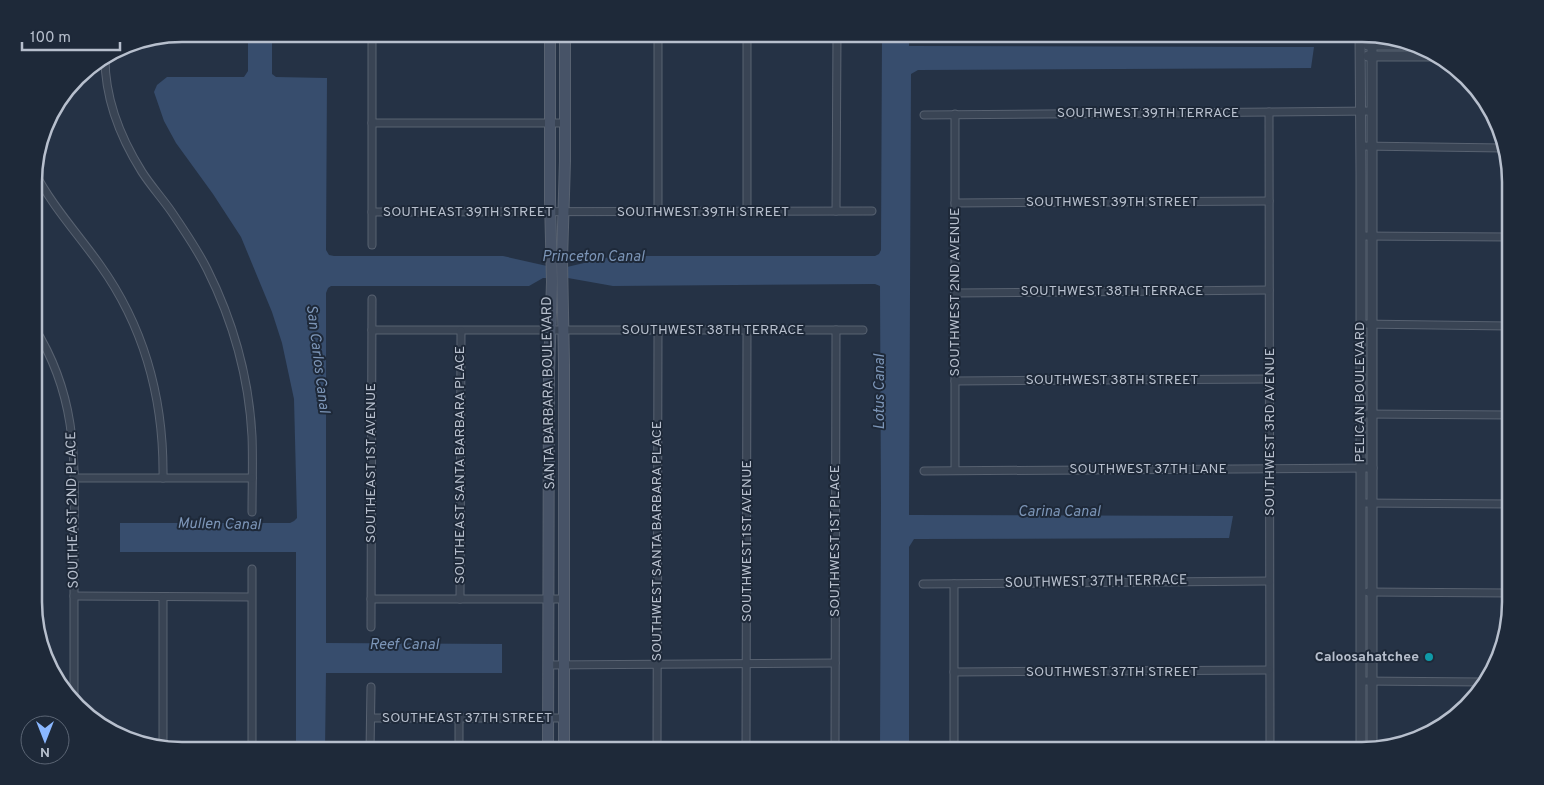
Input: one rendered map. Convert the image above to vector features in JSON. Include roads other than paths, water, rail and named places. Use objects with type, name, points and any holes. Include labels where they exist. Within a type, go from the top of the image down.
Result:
[{"type":"main road","name":"SANTA BARBARA BOULEVARD","points":[[548,742],[550,330],[557,282],[557,260],[550,211],[550,42]]},
{"type":"main road","name":"SANTA BARBARA BOULEVARD","points":[[557,260],[564,212],[565,42]]},
{"type":"main road","name":"SANTA BARBARA BOULEVARD","points":[[557,282],[564,330],[564,742]]},
{"type":"main road","points":[[549,473],[564,473]]},
{"type":"street","points":[[372,42],[372,244]]},
{"type":"street","points":[[658,42],[658,212]]},
{"type":"street","points":[[747,42],[747,211]]},
{"type":"street","points":[[836,42],[836,211]]},
{"type":"street","name":"PELICAN BOULEVARD","points":[[1360,42],[1361,742]]},
{"type":"street","points":[[1360,46],[1368,43]]},
{"type":"street","name":"PELICAN BOULEVARD","points":[[1372,43],[1372,742]]},
{"type":"street","points":[[1360,56],[1421,56]]},
{"type":"street","points":[[106,65],[114,116],[125,142],[143,174],[196,249],[229,322],[241,364],[252,436],[252,512]]},
{"type":"street","name":"SOUTHWEST 39TH TERRACE","points":[[924,115],[1372,111]]},
{"type":"street","name":"SOUTHWEST 3RD AVENUE","points":[[1269,112],[1270,742]]},
{"type":"street","name":"SOUTHWEST 2ND AVENUE","points":[[954,470],[955,114]]},
{"type":"street","points":[[372,123],[565,123]]},
{"type":"street","points":[[1361,146],[1497,148]]},
{"type":"street","points":[[43,187],[54,206],[115,286],[135,325],[148,358],[155,384],[162,438],[163,478]]},
{"type":"street","name":"SOUTHWEST 39TH STREET","points":[[955,203],[1269,201]]},
{"type":"street","name":"SOUTHWEST 39TH STREET","points":[[564,212],[872,211]]},
{"type":"street","name":"SOUTHEAST 39TH STREET","points":[[372,212],[564,212]]},
{"type":"street","points":[[1361,236],[1502,236]]},
{"type":"street","name":"SOUTHWEST 38TH TERRACE","points":[[955,293],[1269,290]]},
{"type":"street","name":"SOUTHEAST 1ST AVENUE","points":[[371,627],[372,298]]},
{"type":"street","points":[[1360,324],[1502,326]]},
{"type":"street","name":"SOUTHWEST 38TH TERRACE","points":[[372,330],[862,330]]},
{"type":"street","name":"SOUTHWEST SANTA BARBARA PLACE","points":[[657,742],[658,330]]},
{"type":"street","name":"SOUTHWEST 1ST AVENUE","points":[[746,742],[747,330]]},
{"type":"street","name":"SOUTHWEST 1ST PLACE","points":[[835,742],[836,330]]},
{"type":"street","name":"SOUTHEAST SANTA BARBARA PLACE","points":[[460,598],[461,331]]},
{"type":"street","name":"SOUTHEAST 2ND PLACE","points":[[43,343],[51,358],[66,397],[72,426],[74,478],[74,691]]},
{"type":"street","name":"SOUTHWEST 38TH STREET","points":[[955,381],[1269,380]]},
{"type":"street","points":[[1361,414],[1502,415]]},
{"type":"street","name":"SOUTHWEST 37TH LANE","points":[[924,471],[1372,468]]},
{"type":"street","points":[[74,478],[252,478]]},
{"type":"street","points":[[1361,503],[1502,504]]},
{"type":"street","points":[[252,569],[252,742]]},
{"type":"street","name":"SOUTHWEST 37TH TERRACE","points":[[923,584],[1270,581]]},
{"type":"street","points":[[954,584],[954,742]]},
{"type":"street","points":[[1361,592],[1502,593]]},
{"type":"street","points":[[74,596],[252,597]]},
{"type":"street","points":[[163,598],[163,741]]},
{"type":"street","points":[[371,598],[564,599]]},
{"type":"street","points":[[549,665],[835,663]]},
{"type":"street","name":"SOUTHWEST 37TH STREET","points":[[954,672],[1270,670]]},
{"type":"street","points":[[1361,681],[1477,682]]},
{"type":"street","points":[[370,742],[371,687]]},
{"type":"street","name":"SOUTHEAST 37TH STREET","points":[[371,718],[564,718]]},
{"type":"street","points":[[459,742],[460,718]]},
{"type":"water","points":[[248,42],[272,42],[272,74],[276,77],[327,78],[326,250],[329,255],[503,256],[547,266],[567,267],[614,256],[875,256],[879,254],[881,250],[882,42],[909,42],[909,46],[1314,47],[1311,68],[918,70],[911,74],[909,515],[1233,516],[1229,538],[914,539],[909,547],[909,742],[880,742],[880,286],[875,284],[613,286],[568,278],[543,278],[529,286],[331,286],[326,293],[326,643],[502,644],[502,673],[326,673],[325,742],[296,742],[296,552],[120,552],[120,523],[290,523],[297,518],[294,399],[282,343],[272,312],[241,237],[176,143],[164,121],[154,92],[157,85],[167,77],[244,77],[248,71]]},
{"type":"place","name":"Caloosahatchee","points":[[1429,657]]},
{"type":"water label","name":"Princeton Canal","points":[[593,257]]},
{"type":"water label","name":"San Carlos Canal","points":[[317,359]]},
{"type":"water label","name":"Lotus Canal","points":[[880,392]]},
{"type":"water label","name":"Carina Canal","points":[[1059,512]]},
{"type":"water label","name":"Mullen Canal","points":[[219,525]]},
{"type":"water label","name":"Reef Canal","points":[[404,645]]}]
